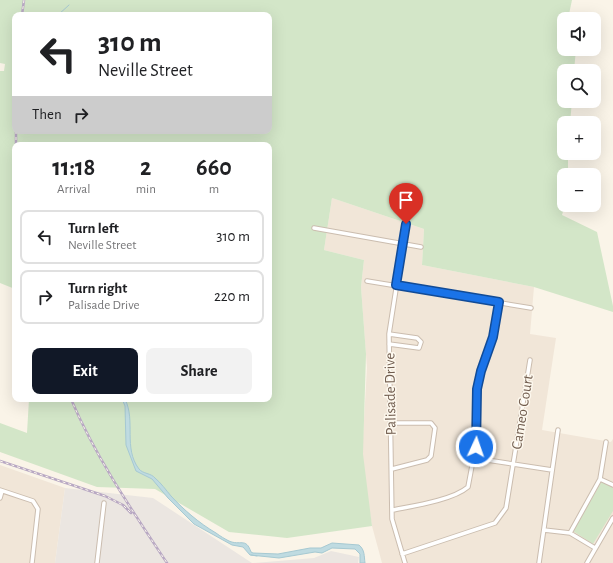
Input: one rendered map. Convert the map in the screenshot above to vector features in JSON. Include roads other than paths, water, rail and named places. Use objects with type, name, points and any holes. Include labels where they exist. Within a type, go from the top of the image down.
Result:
[{"type":"street","name":"Palisade Drive","points":[[405,563],[392,519],[389,334],[406,224]]},
{"type":"street","points":[[314,228],[421,247]]},
{"type":"street","points":[[367,281],[531,308]]},
{"type":"street","points":[[393,510],[425,504],[462,491],[468,486],[477,439],[477,389],[481,371],[493,337],[499,302]]},
{"type":"street","points":[[389,334],[417,338],[421,342],[419,348],[389,344]]},
{"type":"street","name":"Cameo Court","points":[[402,554],[495,523],[506,508],[530,360]]},
{"type":"street","points":[[391,423],[431,423],[435,428],[431,456],[427,460],[392,469]]},
{"type":"street","points":[[538,563],[558,430]]},
{"type":"street","points":[[570,533],[600,479],[606,442]]},
{"type":"street","points":[[474,458],[552,470]]},
{"type":"street","points":[[600,479],[613,485]]},
{"type":"street","points":[[0,498],[1,490],[33,501],[37,506],[38,511],[32,563]]},
{"type":"street","points":[[97,563],[104,503]]},
{"type":"street","points":[[587,563],[613,518]]},
{"type":"street","points":[[544,530],[570,533],[595,548]]},
{"type":"water","points":[[123,402],[126,402],[128,407],[130,416],[130,443],[134,461],[139,469],[153,476],[181,506],[198,521],[222,537],[229,541],[245,543],[253,553],[278,554],[310,548],[321,548],[332,543],[359,545],[363,551],[365,563],[360,563],[360,554],[355,549],[332,548],[322,553],[315,552],[279,558],[250,555],[243,547],[232,545],[194,524],[168,498],[152,479],[136,471],[126,445],[125,406]]},
{"type":"waterway","points":[[61,12],[69,5]]},
{"type":"waterway","points":[[251,555],[257,556]]},
{"type":"railway","points":[[22,12],[24,0]]},
{"type":"railway","points":[[16,134],[16,142]]},
{"type":"railway","points":[[72,402],[91,442],[128,504],[167,563]]},
{"type":"railway","points":[[0,461],[105,496],[123,505],[131,513]]}]
